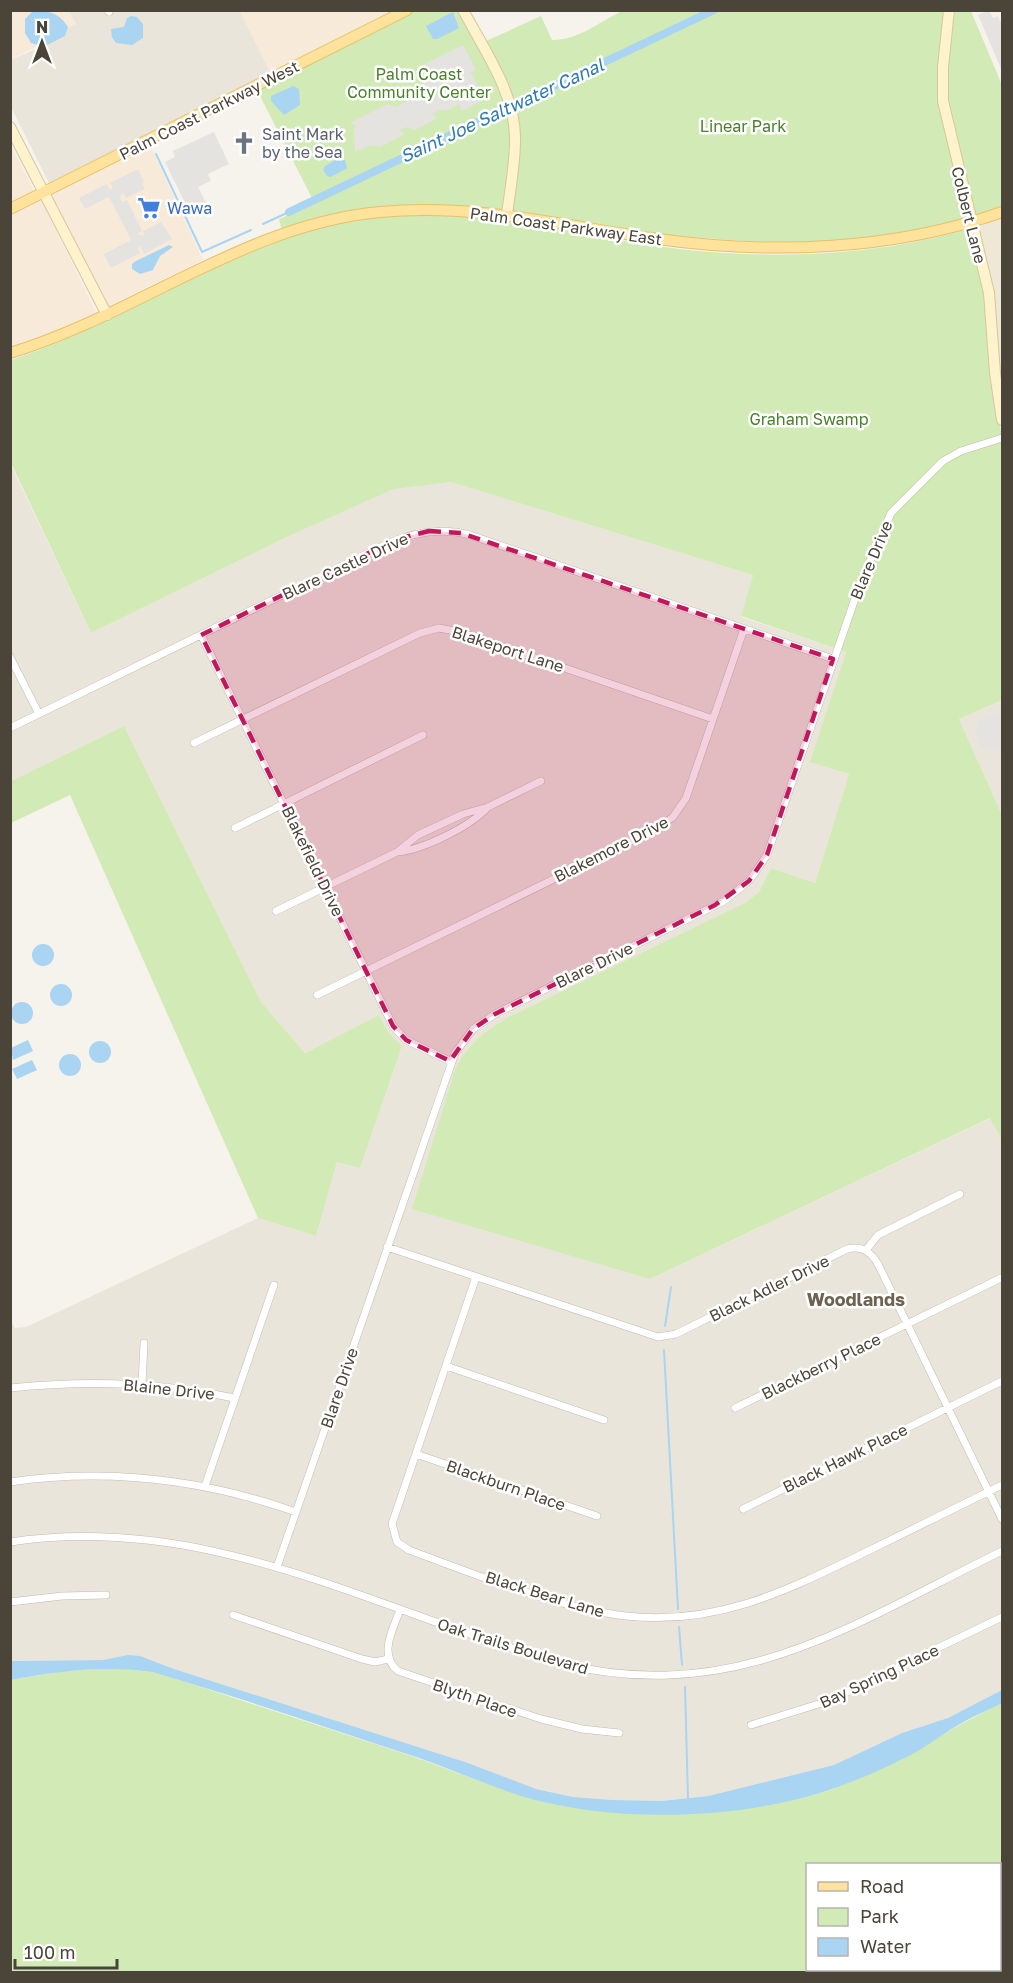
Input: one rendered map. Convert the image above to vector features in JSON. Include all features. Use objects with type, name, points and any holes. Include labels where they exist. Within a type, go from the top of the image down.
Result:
[{"type":"main road","name":"Palm Coast Parkway West","points":[[10,209],[407,10]]},
{"type":"main road","name":"Palm Coast Parkway East","points":[[10,353],[57,337],[249,248],[320,223],[360,214],[441,210],[507,215],[662,240],[745,246],[886,241],[971,223],[1002,212]]},
{"type":"street","points":[[463,10],[510,109],[515,140],[507,215]]},
{"type":"street","name":"Colbert Lane","points":[[949,10],[943,67],[943,101],[990,300],[996,379],[1002,420]]},
{"type":"street","points":[[10,127],[107,315]]},
{"type":"street","name":"Blare Drive","points":[[277,1567],[450,1061],[473,1029],[495,1014],[724,901],[750,881],[767,855],[870,556],[895,507],[943,461],[962,451],[1002,438]]},
{"type":"street","name":"Blare Castle Drive","points":[[10,728],[397,539],[439,530],[470,535],[833,659]]},
{"type":"street","name":"Blakeport Lane","points":[[194,743],[420,633],[439,628],[460,632],[713,719]]},
{"type":"street","name":"Blakemore Drive","points":[[317,995],[669,821],[686,798],[744,629]]},
{"type":"street","name":"Blakefield Drive","points":[[201,635],[398,1034],[450,1061]]},
{"type":"street","points":[[10,657],[39,714]]},
{"type":"street","points":[[235,828],[423,735]]},
{"type":"street","points":[[276,911],[398,852],[417,848],[450,832],[473,820],[488,807],[542,781]]},
{"type":"street","points":[[960,1194],[881,1233],[866,1250],[878,1264],[1002,1519]]},
{"type":"street","name":"Black Adler Drive","points":[[387,1247],[645,1335],[663,1337],[676,1334],[847,1249],[856,1247],[866,1250]]},
{"type":"street","name":"Black Bear Lane","points":[[476,1277],[392,1524],[394,1536],[400,1546],[560,1602],[629,1616],[689,1616],[765,1599],[989,1492]]},
{"type":"street","name":"Blackberry Place","points":[[735,1408],[1001,1278]]},
{"type":"street","points":[[234,1398],[274,1285]]},
{"type":"street","points":[[142,1385],[144,1343]]},
{"type":"street","points":[[446,1366],[604,1420]]},
{"type":"street","name":"Black Hawk Place","points":[[743,1509],[1002,1381]]},
{"type":"street","name":"Blaine Drive","points":[[10,1388],[80,1383],[142,1385],[234,1398],[205,1486]]},
{"type":"street","name":"Blackburn Place","points":[[416,1454],[597,1516]]},
{"type":"street","points":[[10,1482],[50,1478],[114,1477],[205,1486],[296,1512]]},
{"type":"street","points":[[989,1492],[1002,1485]]},
{"type":"street","name":"Oak Trails Boulevard","points":[[10,1542],[72,1536],[143,1538],[215,1549],[277,1567],[400,1610],[580,1668],[630,1674],[700,1675],[743,1667],[800,1649],[1002,1551]]},
{"type":"street","points":[[10,1602],[62,1596],[106,1595]]},
{"type":"street","points":[[233,1616],[375,1662],[388,1659],[388,1646],[400,1610]]},
{"type":"street","name":"Bay Spring Place","points":[[751,1725],[828,1701],[1002,1617]]},
{"type":"street","name":"Blyth Place","points":[[388,1659],[395,1669],[406,1674],[531,1716],[582,1729],[619,1733]]},
{"type":"highlighted area","points":[[429,531],[461,533],[833,659],[767,855],[749,881],[715,905],[495,1014],[473,1029],[450,1061],[406,1040],[393,1026],[201,635],[397,539]]},
{"type":"shaded area","points":[[989,10],[993,18],[998,16],[1002,25],[1002,71],[978,15]]},
{"type":"shaded area","points":[[11,11],[69,11],[76,24],[68,27],[65,22],[25,29],[31,43],[37,46],[11,60]]},
{"type":"shaded area","points":[[69,11],[240,11],[271,74],[49,183],[11,107],[11,60],[65,36],[68,27],[76,24]]},
{"type":"shaded area","points":[[240,11],[399,11],[271,74]]},
{"type":"shaded area","points":[[463,45],[476,70],[471,73],[485,99],[462,111],[459,104],[448,110],[440,110],[432,114],[436,116],[436,119],[415,130],[406,127],[399,131],[404,132],[403,135],[380,147],[370,145],[355,152],[354,128],[357,126],[350,123],[387,104],[396,107],[406,102],[399,98],[414,90],[423,93],[425,87],[416,68]]},
{"type":"shaded area","points":[[214,132],[229,164],[208,174],[211,181],[198,187],[209,209],[192,217],[165,162],[175,157],[173,151]]},
{"type":"shaded area","points":[[11,145],[34,191],[10,202]]},
{"type":"shaded area","points":[[150,145],[203,260],[107,307],[49,195]]},
{"type":"shaded area","points":[[138,169],[145,189],[126,198],[123,193],[120,197],[122,202],[127,200],[142,231],[137,234],[145,236],[143,231],[161,222],[172,239],[144,254],[140,246],[138,248],[140,253],[111,268],[104,254],[131,240],[109,197],[85,209],[79,198],[107,184],[110,190],[113,188],[110,183]]},
{"type":"shaded area","points":[[41,199],[97,314],[11,348],[11,215]]},
{"type":"shaded area","points":[[1002,215],[1002,400],[978,227]]},
{"type":"shaded area","points":[[10,463],[91,633],[393,488],[451,482],[753,575],[741,617],[846,652],[811,762],[849,774],[815,883],[771,868],[759,892],[745,903],[491,1028],[468,1048],[454,1073],[650,1279],[991,1118],[1002,1140],[1002,1690],[948,1718],[902,1733],[834,1765],[708,1796],[662,1801],[613,1800],[573,1797],[536,1789],[468,1763],[174,1669],[140,1656],[103,1660],[11,1661],[11,1322],[15,1328],[26,1327],[258,1218],[316,1236],[337,1162],[360,1168],[402,1046],[388,1032],[379,1015],[305,1053],[261,1002],[124,726],[11,781]]},
{"type":"shaded area","points":[[1002,700],[1002,815],[959,719]]},
{"type":"shaded area","points":[[1002,711],[1002,748],[982,749],[974,730],[979,727],[977,721]]},
{"type":"green space","name":"Palm Coast Community Center","points":[[415,11],[458,11],[484,57],[500,92],[510,126],[511,142],[503,210],[413,206],[282,231],[279,219],[315,204],[257,90]]},
{"type":"green space","name":"Linear Park","points":[[622,11],[971,11],[1002,85],[1002,209],[972,219],[894,237],[786,243],[694,237],[512,213],[520,139],[484,42],[541,16],[552,40],[571,37]]},
{"type":"green space","name":"Graham Swamp","points":[[413,214],[504,219],[657,246],[715,252],[788,255],[898,245],[968,229],[982,284],[987,315],[990,378],[1002,436],[1002,700],[959,719],[1002,815],[1002,1140],[990,1118],[650,1279],[412,1209],[454,1073],[463,1056],[475,1042],[505,1019],[745,903],[759,892],[771,868],[815,883],[849,774],[810,762],[846,652],[741,616],[753,575],[451,482],[393,489],[289,536],[91,633],[11,463],[11,360],[94,327],[214,268],[297,234],[358,218]]},
{"type":"green space","points":[[124,726],[261,1002],[305,1053],[379,1015],[388,1032],[402,1046],[360,1168],[337,1162],[316,1236],[258,1218],[70,795],[11,823],[11,781]]},
{"type":"green space","points":[[115,1668],[152,1672],[405,1754],[520,1795],[553,1804],[590,1810],[670,1814],[750,1808],[820,1793],[891,1763],[1002,1703],[1002,1972],[11,1972],[10,1680],[65,1671]]},
{"type":"water","points":[[33,11],[49,12],[62,19],[68,27],[65,36],[43,47],[31,43],[25,33],[25,19]]},
{"type":"water","points":[[453,12],[459,28],[433,39],[426,26]]},
{"type":"water","points":[[137,17],[143,24],[143,38],[132,45],[116,43],[111,29],[124,27],[127,18]]},
{"type":"water","points":[[293,86],[299,89],[300,105],[284,115],[271,101],[271,96]]},
{"type":"water","points":[[339,158],[345,160],[347,168],[331,177],[327,176],[323,170],[325,166]]},
{"type":"water","points":[[169,245],[173,247],[160,256],[153,270],[140,274],[132,269],[132,264],[136,261]]},
{"type":"water","points":[[43,944],[51,947],[54,955],[51,963],[43,966],[35,963],[32,955],[35,947]]},
{"type":"water","points":[[61,984],[69,987],[72,995],[69,1003],[61,1006],[53,1003],[50,995],[53,987]]},
{"type":"water","points":[[22,1002],[30,1005],[33,1013],[30,1021],[22,1024],[14,1021],[11,1013],[14,1005]]},
{"type":"water","points":[[28,1040],[33,1051],[13,1060],[11,1048]]},
{"type":"water","points":[[100,1041],[108,1044],[111,1052],[108,1060],[100,1063],[92,1060],[89,1052],[92,1044]]},
{"type":"water","points":[[70,1054],[78,1057],[81,1065],[78,1073],[70,1076],[62,1073],[59,1065],[62,1057]]},
{"type":"water","points":[[32,1060],[37,1070],[17,1079],[12,1069]]},
{"type":"water","points":[[128,1655],[140,1656],[174,1669],[468,1763],[536,1789],[573,1797],[613,1800],[662,1801],[708,1796],[834,1765],[902,1733],[948,1718],[1002,1690],[1002,1703],[967,1720],[920,1750],[896,1762],[820,1793],[749,1809],[671,1815],[632,1814],[556,1805],[521,1796],[419,1758],[152,1672],[117,1669],[81,1670],[11,1680],[11,1661],[103,1660]]},
{"type":"waterway","name":"Saint Joe Saltwater Canal","points":[[289,212],[714,10]]},
{"type":"waterway","points":[[156,154],[202,252],[251,230]]},
{"type":"waterway","points":[[263,224],[289,212]]},
{"type":"waterway","points":[[665,1326],[671,1287]]},
{"type":"waterway","points":[[664,1350],[678,1609]]},
{"type":"waterway","points":[[679,1627],[682,1665]]},
{"type":"waterway","points":[[685,1687],[688,1799]]},
{"type":"place","name":"Saint Mark by the Sea","points":[[244,143]]},
{"type":"place","name":"Wawa","points":[[149,208]]},
{"type":"district","name":"Woodlands","points":[[856,1300]]}]
